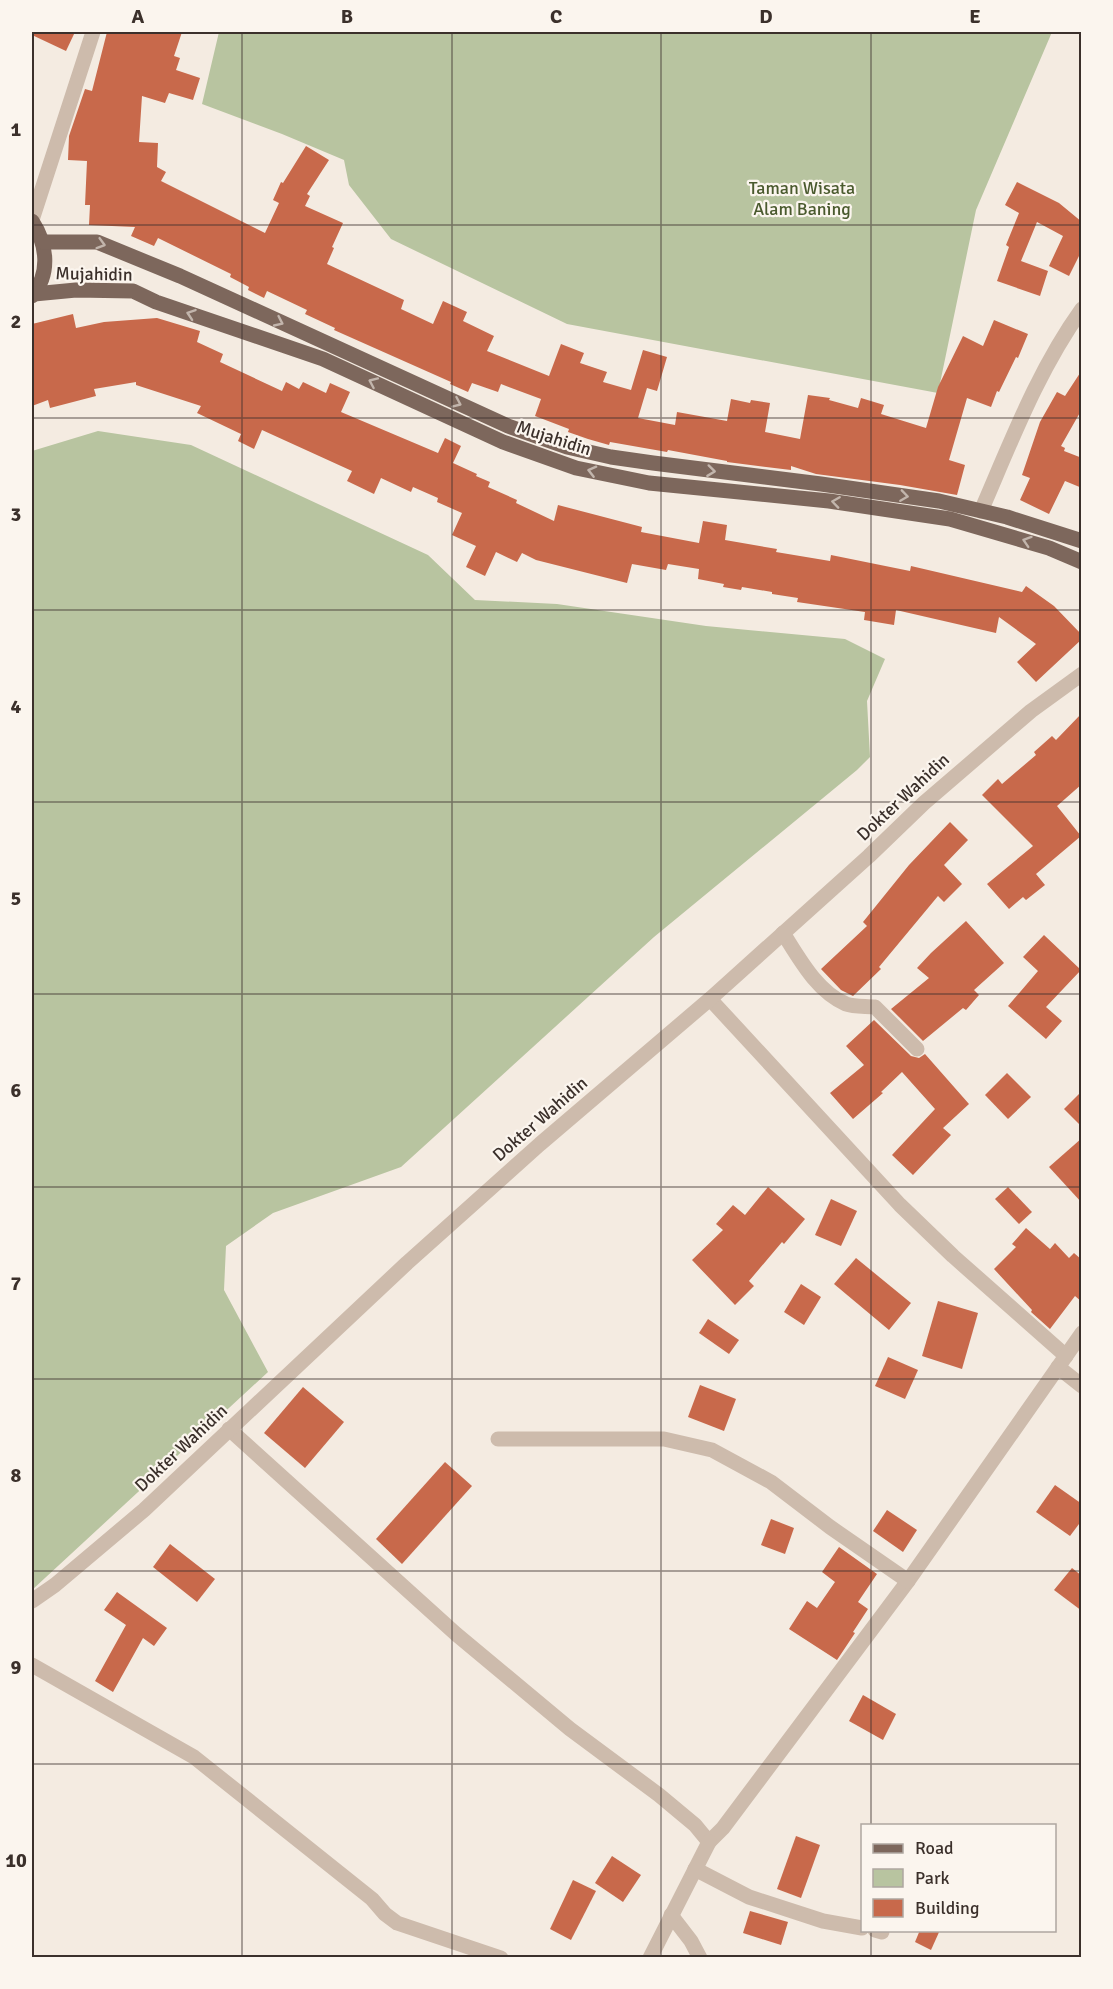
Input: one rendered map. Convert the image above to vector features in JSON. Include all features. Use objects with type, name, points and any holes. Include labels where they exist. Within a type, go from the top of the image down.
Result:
[{"type":"main road","points":[[32,220],[43,242],[45,255],[44,269],[33,295]]},
{"type":"main road","name":"Mujahidin","points":[[43,242],[97,242],[180,276],[508,426],[567,447],[621,459],[832,485],[939,501],[1007,517],[1082,541]]},
{"type":"main road","name":"Mujahidin","points":[[33,295],[76,290],[133,291],[156,302],[323,359],[503,442],[576,468],[649,483],[829,501],[950,519],[1049,548],[1082,562]]},
{"type":"street","points":[[32,220],[93,32]]},
{"type":"street","points":[[981,511],[1039,378],[1058,342],[1082,309]]},
{"type":"street","name":"Dokter Wahidin","points":[[32,1601],[55,1585],[144,1510],[407,1263],[540,1144],[710,999],[957,774],[1031,711],[1082,674]]},
{"type":"street","points":[[783,933],[822,987],[848,1005],[875,1007],[917,1048]]},
{"type":"street","points":[[710,999],[900,1205],[1062,1361],[1082,1386]]},
{"type":"street","points":[[650,1958],[709,1842],[723,1828],[908,1581],[1082,1333]]},
{"type":"street","points":[[228,1429],[456,1634],[570,1728],[659,1795],[695,1825],[709,1842]]},
{"type":"street","points":[[498,1439],[664,1439],[712,1450],[771,1482],[830,1527],[908,1581]]},
{"type":"street","points":[[32,1665],[194,1757],[372,1899],[385,1914],[397,1923],[501,1958]]},
{"type":"street","points":[[695,1869],[749,1897],[823,1921],[861,1928]]},
{"type":"street","points":[[672,1916],[691,1941],[700,1958]]},
{"type":"green space","name":"Taman Wisata Alam Baning","points":[[219,32],[1052,32],[976,210],[938,393],[567,324],[391,239],[349,185],[344,160],[202,104]]},
{"type":"green space","points":[[98,431],[191,445],[428,555],[475,600],[557,604],[706,626],[845,639],[885,659],[867,701],[870,757],[857,770],[654,937],[401,1167],[273,1213],[226,1246],[224,1290],[268,1372],[32,1590],[32,451]]},
{"type":"building","points":[[32,32],[75,32],[66,51],[32,35]]},
{"type":"building","points":[[107,32],[182,32],[174,56],[180,58],[176,70],[200,78],[193,100],[169,93],[165,103],[142,96],[139,142],[158,143],[157,167],[166,172],[161,181],[265,233],[279,203],[273,200],[281,182],[283,183],[306,146],[329,160],[307,194],[310,196],[305,206],[343,223],[327,264],[404,300],[401,309],[433,324],[443,301],[467,312],[463,321],[494,336],[487,351],[549,376],[561,344],[584,353],[580,363],[607,372],[603,382],[631,390],[643,350],[667,357],[657,391],[647,388],[638,418],[675,425],[677,412],[727,421],[731,399],[750,403],[751,400],[770,403],[765,432],[800,439],[808,395],[830,398],[829,400],[858,408],[861,398],[884,405],[881,414],[926,428],[938,387],[963,336],[983,346],[994,320],[1028,334],[1018,358],[1016,357],[999,392],[997,391],[991,407],[967,398],[949,460],[965,465],[957,495],[816,474],[791,466],[791,470],[727,462],[668,450],[667,452],[610,442],[609,445],[588,439],[535,416],[541,399],[501,384],[498,392],[472,383],[468,392],[450,384],[451,382],[334,330],[335,328],[305,314],[307,310],[267,291],[264,298],[230,277],[231,274],[158,238],[154,246],[131,236],[135,227],[89,225],[90,205],[85,205],[87,161],[68,160],[69,136],[85,89],[92,91]]},
{"type":"building","points":[[1017,182],[1059,203],[1082,222],[1082,250],[1069,276],[1049,266],[1063,236],[1037,222],[1021,261],[1048,271],[1040,296],[997,281],[1009,247],[1006,245],[1019,213],[1005,205]]},
{"type":"building","points":[[73,314],[76,328],[104,322],[157,318],[200,331],[197,342],[223,354],[220,362],[282,391],[286,382],[299,389],[303,382],[326,393],[330,383],[350,392],[341,412],[438,453],[445,438],[461,446],[453,463],[490,482],[488,487],[554,521],[558,505],[642,527],[641,532],[699,543],[703,521],[727,525],[725,540],[777,549],[776,552],[830,561],[831,555],[910,571],[911,566],[1022,592],[1026,586],[1054,606],[1082,635],[1082,639],[1036,682],[1017,662],[1036,644],[999,617],[996,633],[896,610],[894,625],[864,620],[865,612],[797,602],[798,598],[772,594],[772,592],[742,587],[741,590],[723,587],[724,584],[698,579],[699,569],[668,564],[666,570],[632,564],[627,583],[536,560],[522,553],[517,562],[496,552],[485,576],[466,567],[476,546],[452,535],[462,513],[437,502],[438,498],[413,487],[411,492],[381,478],[374,494],[347,481],[352,471],[262,430],[254,449],[238,441],[241,434],[197,413],[201,406],[136,385],[136,382],[94,389],[96,396],[50,408],[48,400],[32,406],[32,324]]},
{"type":"building","points":[[1082,370],[1082,409],[1061,446],[1065,448],[1064,451],[1082,458],[1082,488],[1065,481],[1049,514],[1020,500],[1030,478],[1022,475],[1040,422],[1057,392],[1065,396]]},
{"type":"building","points":[[1082,713],[1082,784],[1057,806],[1081,836],[1036,874],[1045,885],[1026,900],[1023,897],[1009,909],[987,884],[1033,846],[982,795],[998,779],[1002,784],[1036,755],[1034,752],[1052,736],[1056,740]]},
{"type":"building","points":[[950,822],[968,840],[944,865],[962,884],[944,902],[938,896],[879,967],[881,969],[853,996],[841,990],[821,969],[867,926],[863,922],[909,865]]},
{"type":"building","points":[[966,921],[1004,963],[974,990],[979,995],[966,1010],[963,1008],[923,1041],[891,1009],[929,978],[917,968]]},
{"type":"building","points":[[1044,935],[1081,970],[1046,1007],[1062,1021],[1046,1039],[1008,1006],[1038,971],[1023,957]]},
{"type":"building","points":[[874,1020],[911,1056],[919,1058],[925,1054],[969,1104],[943,1128],[951,1135],[913,1175],[892,1155],[935,1109],[902,1072],[881,1092],[883,1093],[853,1119],[830,1093],[864,1065],[846,1046]]},
{"type":"building","points":[[1007,1073],[1031,1097],[1008,1119],[985,1095]]},
{"type":"building","points":[[1082,1091],[1082,1127],[1064,1109]]},
{"type":"building","points":[[1082,1138],[1082,1203],[1049,1167]]},
{"type":"building","points":[[768,1187],[805,1219],[749,1281],[754,1286],[735,1305],[692,1260],[723,1230],[716,1224],[733,1205],[745,1215]]},
{"type":"building","points":[[1008,1187],[1032,1212],[1019,1224],[995,1199]]},
{"type":"building","points":[[831,1199],[857,1211],[841,1246],[815,1235]]},
{"type":"building","points":[[1026,1228],[1050,1249],[1055,1243],[1069,1258],[1074,1253],[1082,1260],[1082,1302],[1075,1296],[1050,1329],[1031,1312],[1032,1310],[994,1269],[1016,1247],[1012,1244]]},
{"type":"building","points":[[856,1258],[911,1303],[889,1330],[834,1284]]},
{"type":"building","points":[[801,1284],[821,1297],[804,1325],[784,1312]]},
{"type":"building","points":[[938,1301],[978,1313],[962,1369],[922,1356]]},
{"type":"building","points":[[708,1319],[739,1340],[729,1354],[699,1333]]},
{"type":"building","points":[[888,1357],[918,1370],[905,1399],[875,1386]]},
{"type":"building","points":[[700,1385],[736,1399],[724,1431],[688,1417]]},
{"type":"building","points":[[303,1387],[344,1422],[305,1468],[264,1433]]},
{"type":"building","points":[[445,1462],[472,1486],[402,1564],[376,1539]]},
{"type":"building","points":[[1055,1485],[1082,1504],[1082,1520],[1070,1536],[1036,1512]]},
{"type":"building","points":[[887,1510],[917,1530],[903,1552],[873,1531]]},
{"type":"building","points":[[771,1519],[794,1528],[785,1554],[761,1545]]},
{"type":"building","points":[[170,1544],[215,1579],[197,1602],[153,1567]]},
{"type":"building","points":[[839,1547],[877,1574],[858,1602],[868,1609],[837,1660],[789,1629],[807,1601],[817,1608],[835,1582],[822,1572]]},
{"type":"building","points":[[1072,1568],[1082,1576],[1082,1611],[1054,1590]]},
{"type":"building","points":[[117,1592],[167,1628],[154,1646],[143,1638],[113,1692],[95,1681],[126,1625],[104,1610]]},
{"type":"building","points":[[863,1695],[896,1714],[883,1740],[849,1721]]},
{"type":"building","points":[[796,1836],[820,1845],[801,1898],[777,1889]]},
{"type":"building","points":[[612,1856],[641,1875],[623,1902],[595,1883]]},
{"type":"building","points":[[573,1880],[596,1891],[571,1940],[550,1929]]},
{"type":"building","points":[[750,1911],[788,1922],[781,1945],[743,1933]]},
{"type":"building","points":[[919,1932],[939,1932],[931,1950],[915,1942]]}]
